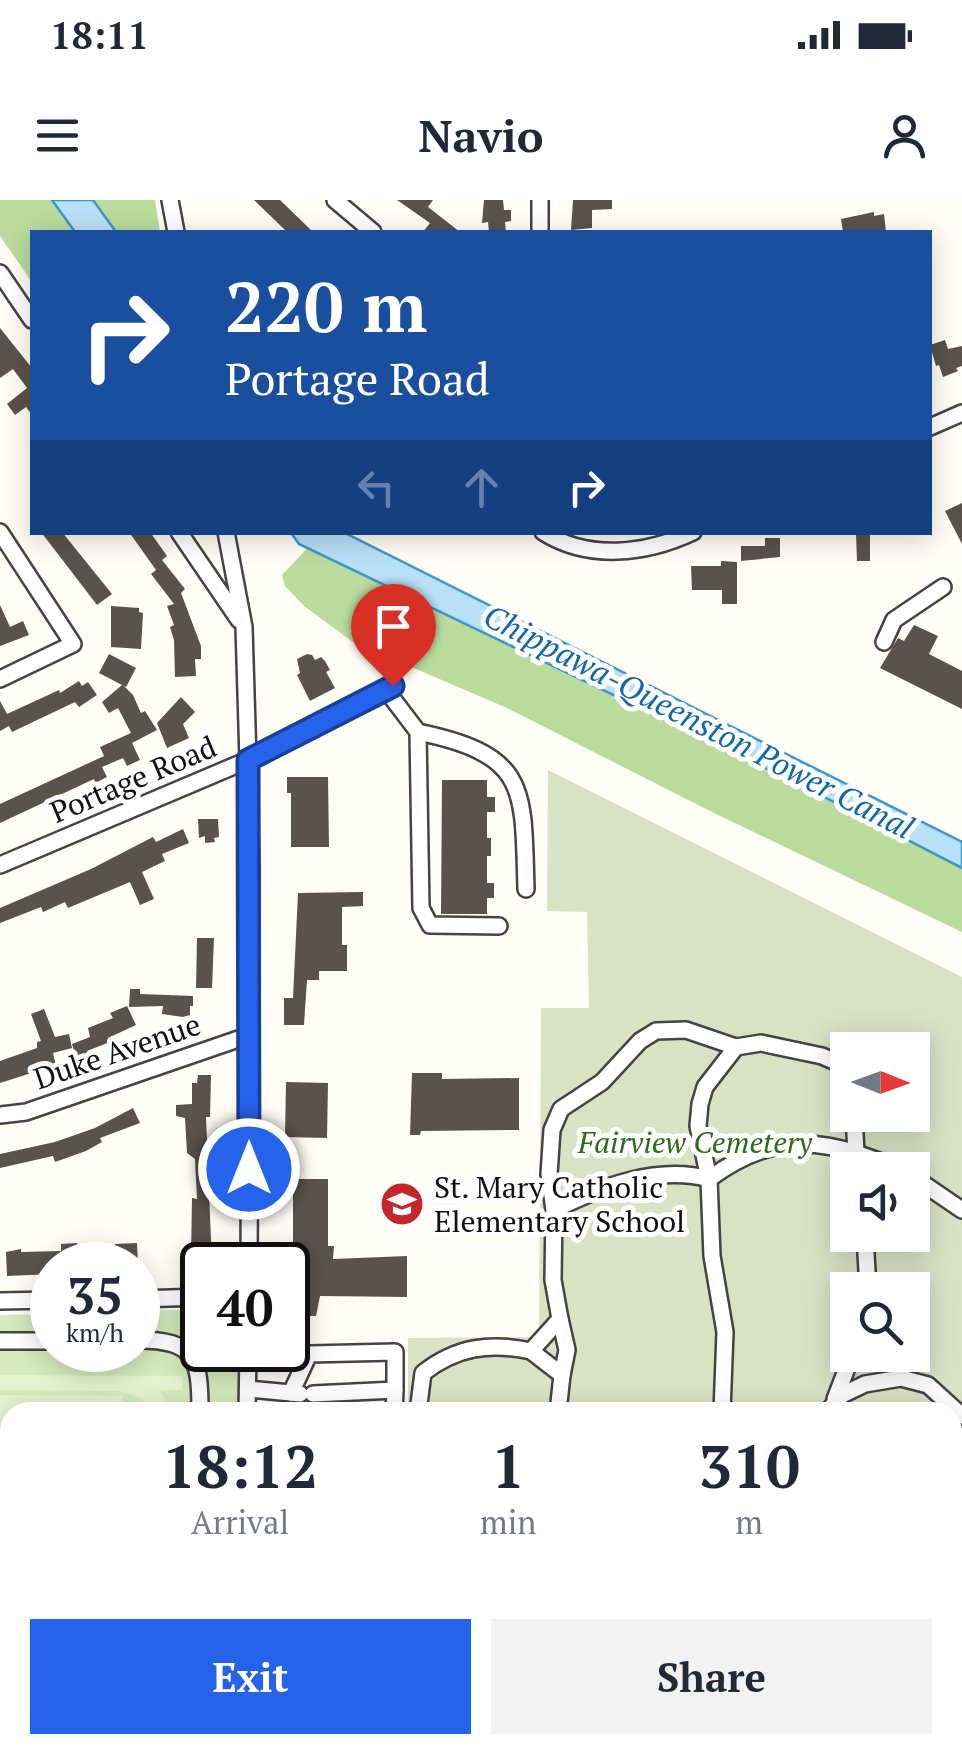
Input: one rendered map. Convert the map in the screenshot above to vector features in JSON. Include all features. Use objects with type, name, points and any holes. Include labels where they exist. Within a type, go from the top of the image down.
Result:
[{"type":"street","points":[[170,200],[176,230]]},
{"type":"street","points":[[336,200],[372,230]]},
{"type":"street","points":[[540,200],[540,230]]},
{"type":"street","points":[[3,283],[30,317]]},
{"type":"street","points":[[932,426],[959,419]]},
{"type":"street","points":[[0,532],[72,642],[0,679]]},
{"type":"street","points":[[181,535],[244,627]]},
{"type":"street","points":[[227,535],[244,627],[249,1242]]},
{"type":"street","points":[[550,535],[578,548],[620,551],[654,547],[686,535]]},
{"type":"street","points":[[615,535],[620,551]]},
{"type":"street","points":[[884,642],[894,620],[942,587]]},
{"type":"street","name":"Portage Road","points":[[0,866],[248,760],[390,688],[418,732]]},
{"type":"street","points":[[499,926],[430,925],[421,908],[418,732],[458,740],[497,761],[516,782],[524,820],[526,889]]},
{"type":"street","points":[[559,1402],[566,1350],[554,1280],[550,1154],[552,1130],[561,1110],[602,1082],[640,1041],[656,1031],[686,1030],[736,1047],[760,1043],[830,1060]]},
{"type":"street","name":"Duke Avenue","points":[[0,1115],[26,1112],[250,1034]]},
{"type":"street","points":[[722,1402],[725,1332],[712,1256],[709,1178],[698,1126],[705,1086],[736,1047]]},
{"type":"street","points":[[709,1178],[738,1157],[766,1148],[814,1144],[851,1152]]},
{"type":"street","points":[[554,1210],[608,1186],[686,1172],[709,1178]]},
{"type":"street","points":[[930,1188],[962,1210]]},
{"type":"street","points":[[0,1301],[30,1300]]},
{"type":"street","points":[[530,1351],[560,1320]]},
{"type":"street","points":[[0,1341],[30,1340]]},
{"type":"street","points":[[160,1340],[169,1340],[195,1358],[200,1373],[200,1402]]},
{"type":"street","points":[[419,1402],[423,1373],[444,1357],[482,1347],[530,1351],[562,1376]]},
{"type":"street","points":[[302,1394],[309,1354],[396,1352],[394,1402]]},
{"type":"street","points":[[248,1372],[248,1402]]},
{"type":"street","points":[[833,1402],[845,1372]]},
{"type":"street","points":[[836,1402],[842,1395],[866,1384],[901,1378],[928,1385],[947,1402]]},
{"type":"street","points":[[248,1389],[302,1394],[395,1390]]},
{"type":"green space","points":[[0,200],[52,200],[74,230],[30,230],[30,279],[0,236]]},
{"type":"green space","points":[[93,200],[155,200],[160,230],[115,230]]},
{"type":"green space","points":[[317,538],[962,863],[962,932],[507,708],[353,642],[304,606],[285,586],[282,575]]},
{"type":"green space","name":"Fairview Cemetery","points":[[548,770],[962,977],[962,1402],[408,1402],[408,1338],[539,1337],[541,1008],[589,1008],[587,912],[547,911]]},
{"type":"green space","points":[[160,1310],[180,1310],[180,1372],[241,1372],[240,1402],[0,1402],[0,1315],[30,1314],[30,1372],[160,1372]]},
{"type":"green space","points":[[0,1375],[182,1376],[182,1390],[159,1390],[167,1402],[144,1402],[119,1391],[0,1390]]},
{"type":"green space","points":[[0,1395],[122,1396],[122,1402],[0,1402]]},
{"type":"water","points":[[52,200],[93,200],[115,230],[74,230]]},
{"type":"water","name":"Chippawa-Queenston Power Canal","points":[[292,535],[349,535],[962,842],[962,868],[801,785],[299,544]]},
{"type":"building","points":[[254,200],[280,200],[311,230],[285,230]]},
{"type":"building","points":[[397,200],[433,200],[428,207],[457,230],[425,230],[430,223]]},
{"type":"building","points":[[484,200],[503,200],[504,210],[511,210],[506,230],[489,230],[488,222],[482,223]]},
{"type":"building","points":[[573,200],[612,200],[612,209],[592,210],[592,228],[571,230]]},
{"type":"building","points":[[874,212],[874,216],[884,214],[886,230],[843,230],[841,219]]},
{"type":"building","points":[[0,328],[30,366],[30,412],[26,407],[15,415],[7,404],[27,388],[13,369],[0,378]]},
{"type":"building","points":[[945,340],[948,349],[962,346],[962,366],[956,368],[958,371],[943,377],[939,365],[936,366],[932,344]]},
{"type":"building","points":[[962,503],[962,544],[945,511]]},
{"type":"building","points":[[43,535],[64,535],[112,594],[97,605]]},
{"type":"building","points":[[131,535],[152,535],[167,556],[162,560],[185,589],[181,593],[201,646],[201,659],[195,659],[196,676],[175,677],[170,627],[174,625],[167,606],[174,604],[151,574],[156,570]]},
{"type":"building","points":[[856,535],[870,535],[870,561],[857,561]]},
{"type":"building","points":[[765,538],[780,538],[780,557],[741,561],[741,546],[765,546]]},
{"type":"building","points":[[721,561],[737,562],[737,604],[722,604],[722,590],[692,590],[691,566],[721,566]]},
{"type":"building","points":[[0,605],[10,627],[23,621],[29,635],[0,646]]},
{"type":"building","points":[[111,606],[139,608],[143,613],[141,649],[111,647]]},
{"type":"building","points":[[914,625],[938,636],[929,654],[962,671],[962,709],[880,668],[898,638],[904,641]]},
{"type":"building","points":[[109,654],[136,668],[126,687],[123,685],[157,730],[132,743],[140,760],[127,766],[123,758],[102,767],[107,777],[95,783],[94,779],[0,823],[0,804],[104,756],[100,747],[131,733],[118,708],[109,713],[102,702],[122,685],[99,673]]},
{"type":"building","points":[[307,654],[325,661],[335,688],[310,701],[297,675],[297,659]]},
{"type":"building","points":[[79,681],[82,686],[88,682],[97,695],[79,707],[75,702],[12,732],[9,726],[0,731],[0,701],[7,714]]},
{"type":"building","points":[[181,697],[195,712],[183,724],[189,738],[167,748],[157,723]]},
{"type":"building","points":[[287,777],[328,777],[329,847],[291,847],[291,793],[287,793]]},
{"type":"building","points":[[442,780],[487,780],[487,797],[495,797],[495,812],[487,812],[491,856],[487,856],[487,883],[494,883],[494,898],[487,898],[487,914],[441,914]]},
{"type":"building","points":[[198,819],[218,819],[219,837],[214,838],[215,842],[205,843],[205,836],[199,838]]},
{"type":"building","points":[[183,829],[189,843],[162,854],[165,861],[142,872],[154,899],[140,905],[130,882],[68,908],[65,902],[43,912],[41,907],[0,923],[0,908],[153,837],[156,842]]},
{"type":"building","points":[[363,892],[363,906],[342,907],[347,971],[319,971],[319,980],[307,980],[304,1025],[284,1025],[284,998],[293,998],[298,893]]},
{"type":"building","points":[[197,938],[214,938],[212,988],[196,988]]},
{"type":"building","points":[[130,989],[140,989],[140,994],[193,996],[190,1015],[162,1014],[163,1006],[129,1007]]},
{"type":"building","points":[[127,1006],[136,1025],[87,1051],[89,1056],[76,1059],[72,1044],[90,1037],[88,1028],[113,1018],[110,1013]]},
{"type":"building","points":[[44,1009],[55,1037],[69,1034],[72,1048],[53,1053],[57,1070],[45,1073],[44,1069],[0,1083],[0,1061],[37,1048],[41,1041],[31,1014]]},
{"type":"building","points":[[412,1073],[442,1073],[442,1079],[519,1078],[519,1130],[421,1131],[420,1135],[410,1135]]},
{"type":"building","points":[[198,1075],[211,1075],[210,1117],[206,1117],[211,1242],[191,1242],[192,1198],[197,1199],[195,1159],[187,1153],[185,1118],[176,1116],[176,1105],[192,1104],[192,1083],[197,1083]]},
{"type":"building","points":[[286,1082],[328,1083],[327,1138],[285,1137]]},
{"type":"building","points":[[133,1108],[140,1123],[100,1138],[102,1142],[86,1151],[55,1162],[53,1156],[0,1168],[0,1154],[55,1142],[95,1128]]},
{"type":"building","points":[[293,1179],[328,1179],[328,1246],[334,1246],[333,1259],[407,1256],[407,1297],[320,1296],[316,1316],[310,1316],[310,1242],[293,1242]]},
{"type":"building","points":[[6,1252],[30,1252],[30,1275],[7,1276]]},
{"type":"place","name":"St. Mary Catholic Elementary School","points":[[402,1204]]},
{"type":"route","points":[[249,1169],[248,760],[393,686]]}]
